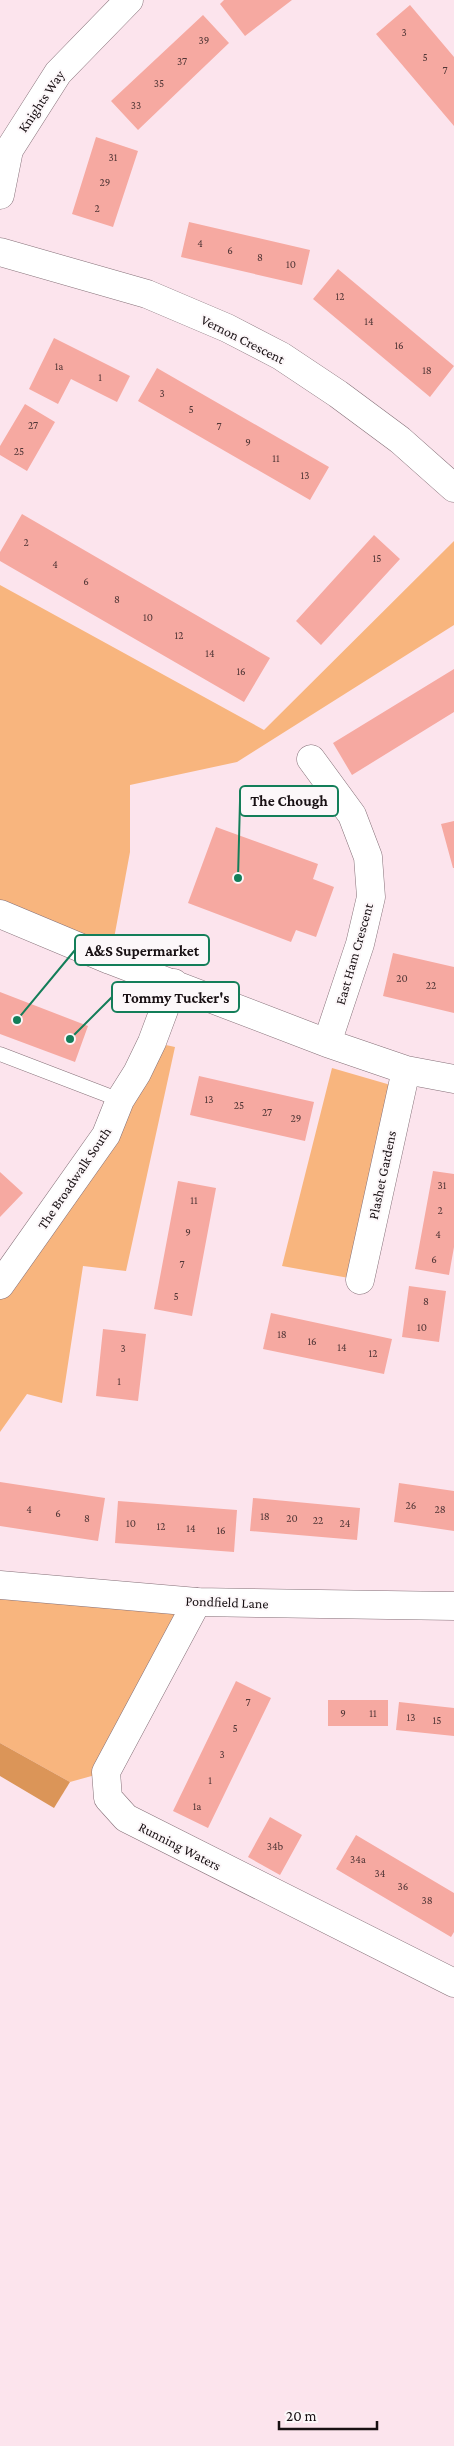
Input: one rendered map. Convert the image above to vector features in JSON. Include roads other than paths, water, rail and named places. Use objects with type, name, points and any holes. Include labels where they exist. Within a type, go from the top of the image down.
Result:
[{"type":"street","name":"Knights Way","points":[[0,195],[9,150],[58,73],[130,0]]},
{"type":"street","name":"Vernon Crescent","points":[[0,252],[147,294],[227,328],[281,356],[338,394],[400,440],[454,488]]},
{"type":"street","name":"East Ham Crescent","points":[[311,759],[352,815],[368,857],[371,897],[360,944],[327,1043]]},
{"type":"street","points":[[0,914],[110,960],[327,1043],[406,1070],[454,1079]]},
{"type":"street","name":"The Broadwalk South","points":[[0,1285],[106,1135],[120,1100],[137,1073],[152,1042],[174,983]]},
{"type":"street","name":"Plashet Gardens","points":[[360,1280],[406,1070]]},
{"type":"street","name":"Pondfield Lane","points":[[0,1584],[197,1602],[454,1606]]},
{"type":"street","name":"Running Waters","points":[[197,1602],[106,1772],[96,1786],[126,1818],[454,1984]]},
{"type":"lane","points":[[0,1054],[120,1100]]},
{"type":"place","name":"The Chough","points":[[238,878]]},
{"type":"place","name":"A&S Supermarket","points":[[17,1020]]},
{"type":"place","name":"Tommy Tucker's","points":[[70,1039]]}]
